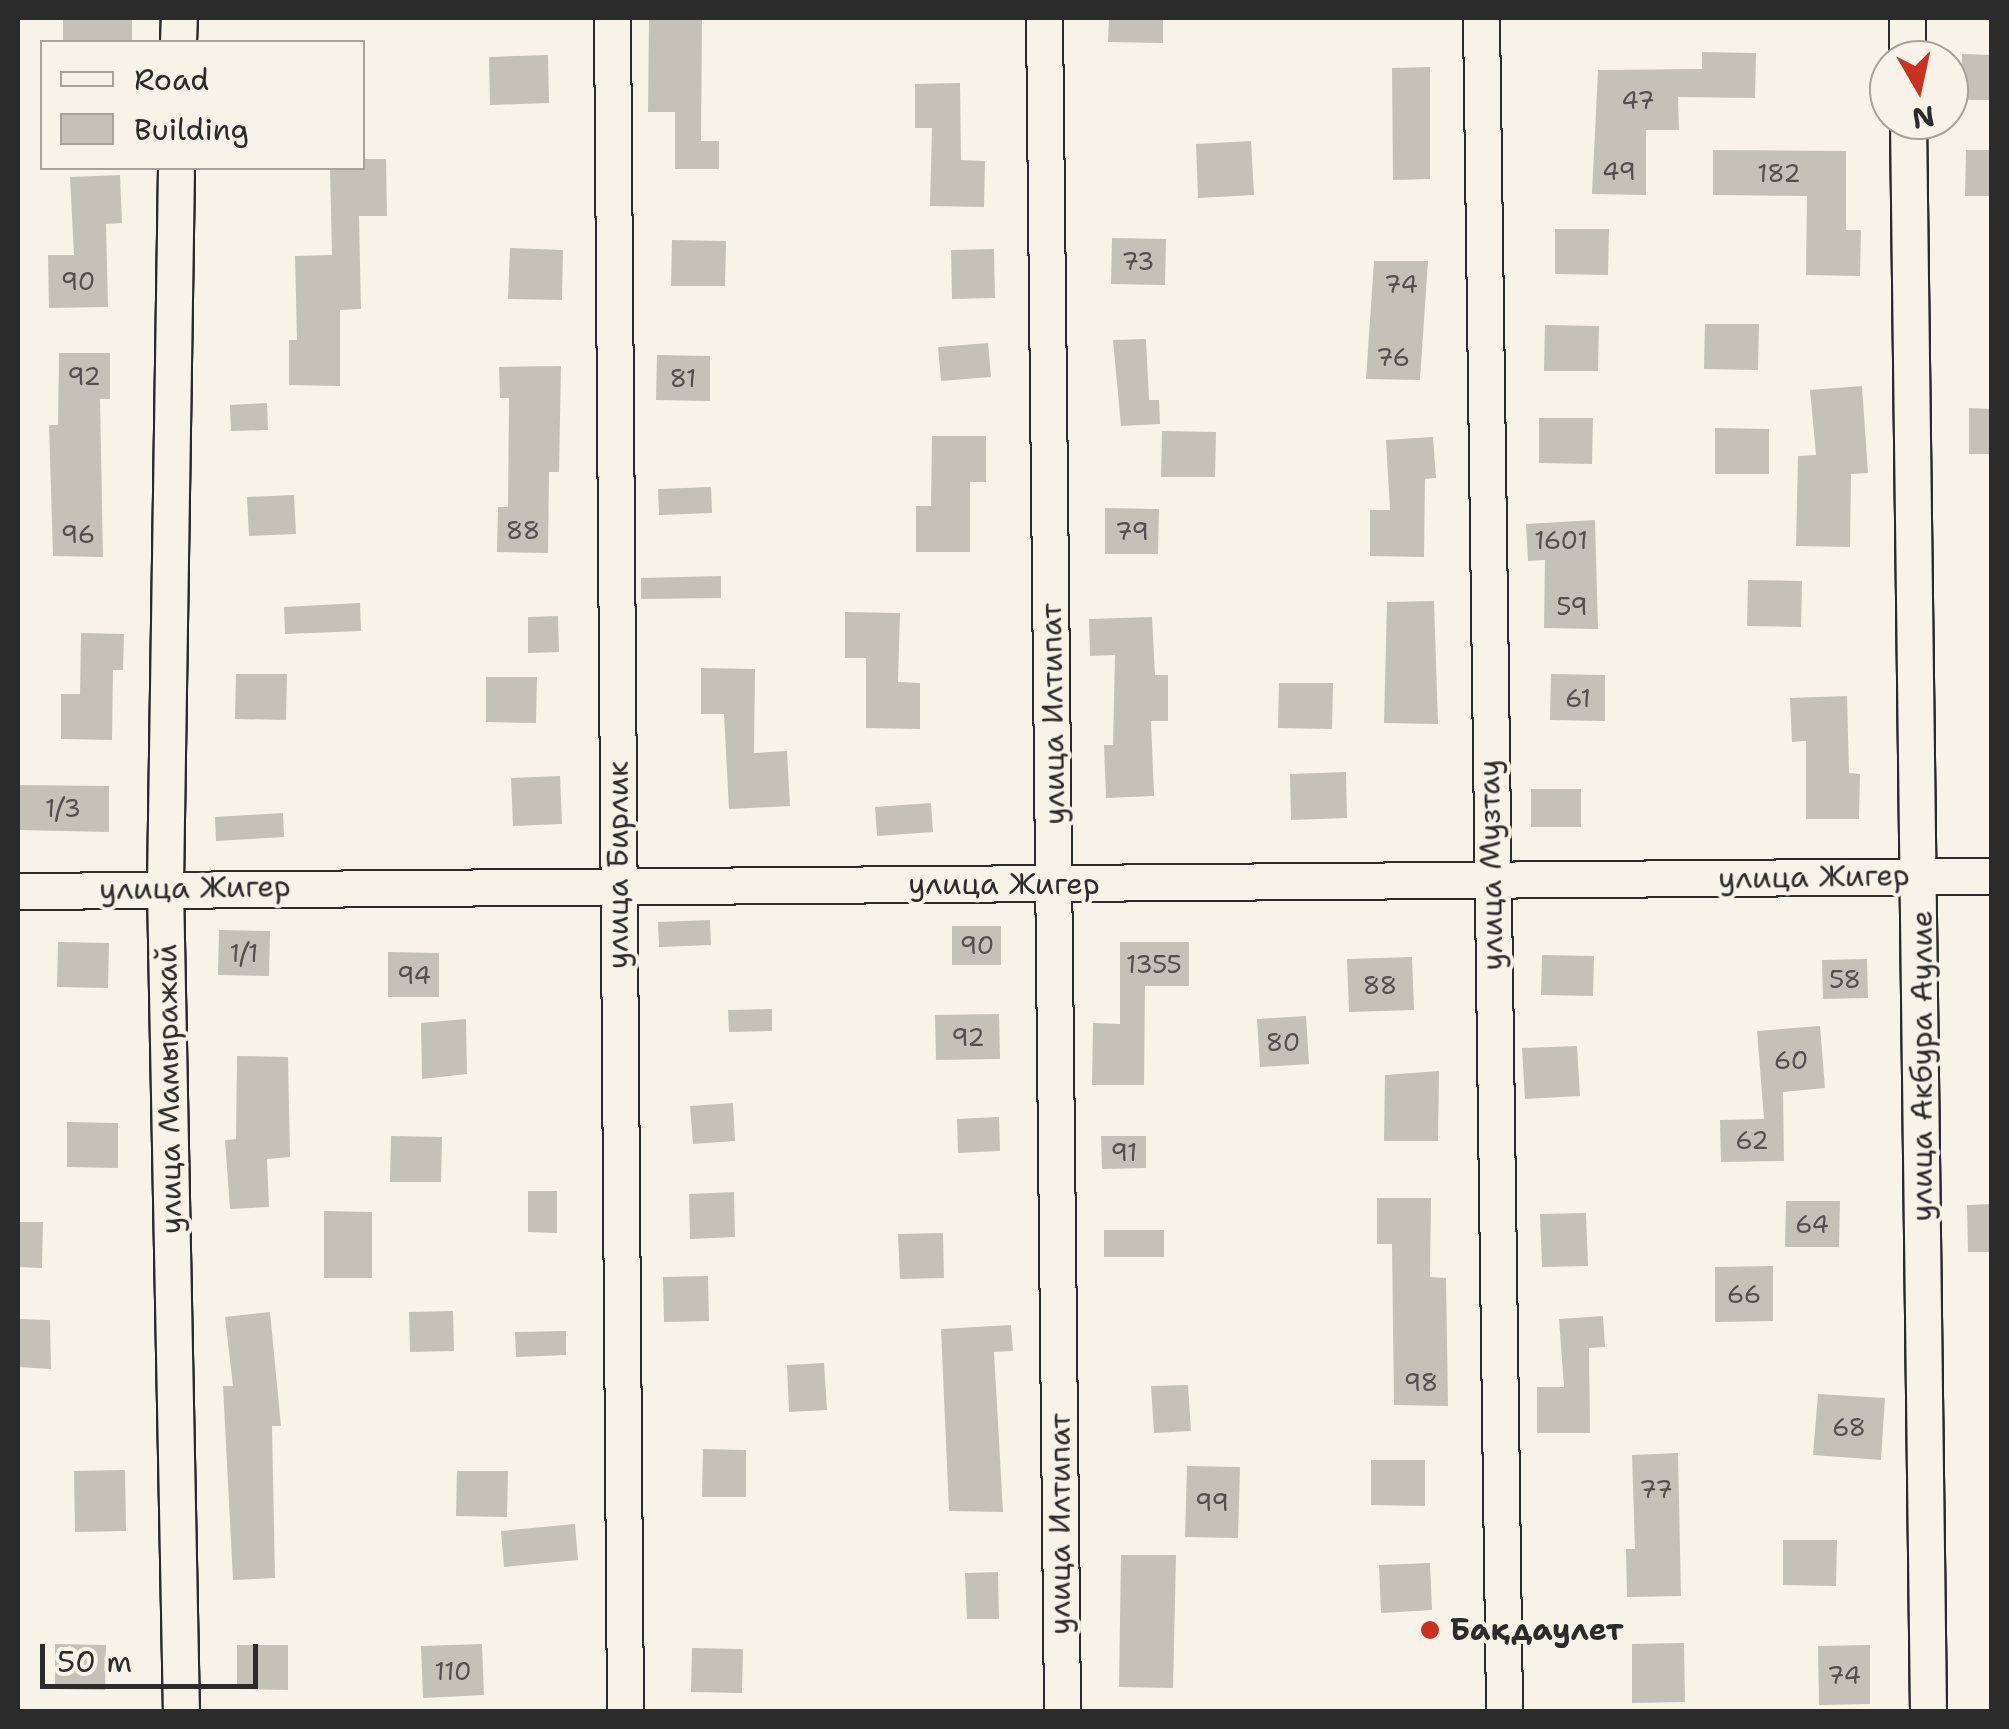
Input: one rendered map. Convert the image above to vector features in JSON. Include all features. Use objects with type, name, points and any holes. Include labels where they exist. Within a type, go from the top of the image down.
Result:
[{"type":"street","name":"улица Бирлик","points":[[612,18],[625,1712]]},
{"type":"street","name":"улица Илтипат","points":[[1044,18],[1062,1712]]},
{"type":"street","name":"улица Музтау","points":[[1482,18],[1504,1712]]},
{"type":"street","name":"улица Акбура Аулие","points":[[1908,140],[1921,876],[1928,1712]]},
{"type":"street","name":"улица Мамыражай","points":[[176,170],[165,888],[181,1712]]},
{"type":"street","name":"улица Жигер","points":[[18,891],[1992,876]]},
{"type":"building","points":[[63,18],[132,18],[132,40],[63,40]]},
{"type":"building","points":[[649,18],[702,18],[701,141],[719,141],[719,169],[675,169],[675,112],[648,112]]},
{"type":"building","points":[[1109,18],[1163,18],[1163,43],[1108,42]]},
{"type":"building","points":[[1702,52],[1756,53],[1755,98],[1678,97],[1679,130],[1646,130],[1646,195],[1592,194],[1598,70],[1702,69]]},
{"type":"building","points":[[1969,54],[1992,55],[1992,100],[1969,100]]},
{"type":"building","points":[[548,55],[549,103],[490,105],[489,57]]},
{"type":"building","points":[[1430,67],[1430,179],[1393,180],[1392,68]]},
{"type":"building","points":[[960,83],[961,160],[985,161],[984,207],[930,206],[932,128],[915,128],[915,84]]},
{"type":"building","points":[[1251,141],[1254,195],[1198,198],[1196,144]]},
{"type":"building","points":[[1713,150],[1846,151],[1846,230],[1861,230],[1860,276],[1806,275],[1807,196],[1713,195]]},
{"type":"building","points":[[1966,150],[1992,150],[1992,196],[1965,196]]},
{"type":"building","points":[[365,159],[386,159],[387,216],[359,216],[361,309],[340,310],[340,386],[289,385],[289,340],[297,340],[295,256],[332,255],[330,170],[365,170]]},
{"type":"building","points":[[120,175],[122,223],[106,224],[108,307],[49,308],[48,255],[74,255],[70,177]]},
{"type":"building","points":[[1555,229],[1609,229],[1608,275],[1555,274]]},
{"type":"building","points":[[1112,238],[1166,239],[1165,285],[1111,284]]},
{"type":"building","points":[[672,240],[726,241],[725,286],[671,286]]},
{"type":"building","points":[[510,248],[563,250],[562,300],[508,299]]},
{"type":"building","points":[[994,249],[995,298],[952,299],[951,250]]},
{"type":"building","points":[[1374,261],[1428,261],[1420,380],[1366,379]]},
{"type":"building","points":[[1705,324],[1759,324],[1758,370],[1704,369]]},
{"type":"building","points":[[1545,325],[1599,326],[1598,371],[1544,371]]},
{"type":"building","points":[[1146,339],[1149,400],[1159,400],[1160,424],[1121,426],[1113,340]]},
{"type":"building","points":[[988,343],[991,377],[941,381],[938,347]]},
{"type":"building","points":[[59,353],[110,353],[110,399],[100,399],[103,557],[53,556],[49,425],[58,425]]},
{"type":"building","points":[[657,355],[710,356],[710,401],[656,400]]},
{"type":"building","points":[[561,366],[559,472],[549,472],[548,553],[497,552],[498,507],[508,507],[509,398],[500,398],[499,367]]},
{"type":"building","points":[[1862,386],[1868,473],[1851,474],[1850,547],[1796,546],[1798,456],[1816,455],[1810,390]]},
{"type":"building","points":[[267,403],[268,430],[231,431],[230,405]]},
{"type":"building","points":[[1969,408],[1992,409],[1992,454],[1969,454]]},
{"type":"building","points":[[1539,418],[1593,418],[1592,464],[1539,463]]},
{"type":"building","points":[[1715,428],[1769,429],[1769,474],[1715,474]]},
{"type":"building","points":[[1162,431],[1216,432],[1215,477],[1161,477]]},
{"type":"building","points":[[932,436],[986,436],[986,482],[970,482],[970,552],[916,552],[916,506],[931,506]]},
{"type":"building","points":[[1433,437],[1436,478],[1425,479],[1424,557],[1370,556],[1370,510],[1390,510],[1386,440]]},
{"type":"building","points":[[711,487],[712,513],[659,515],[658,489]]},
{"type":"building","points":[[294,495],[296,534],[249,536],[247,497]]},
{"type":"building","points":[[1105,508],[1159,509],[1158,554],[1105,554]]},
{"type":"building","points":[[1595,520],[1598,629],[1544,628],[1545,560],[1528,561],[1526,524]]},
{"type":"building","points":[[721,576],[721,598],[641,599],[641,578]]},
{"type":"building","points":[[1748,580],[1802,581],[1801,627],[1747,626]]},
{"type":"building","points":[[1434,601],[1438,724],[1384,723],[1387,602]]},
{"type":"building","points":[[360,603],[361,631],[285,634],[284,607]]},
{"type":"building","points":[[845,612],[900,613],[898,682],[920,683],[920,729],[866,728],[866,658],[845,658]]},
{"type":"building","points":[[558,616],[559,652],[528,653],[528,617]]},
{"type":"building","points":[[1152,617],[1155,675],[1168,675],[1168,721],[1151,721],[1154,796],[1106,798],[1104,745],[1113,745],[1115,655],[1090,656],[1089,619]]},
{"type":"building","points":[[81,633],[124,634],[123,670],[113,670],[112,740],[61,739],[61,694],[80,694]]},
{"type":"building","points":[[701,668],[755,669],[754,753],[787,751],[790,806],[729,809],[724,714],[701,714]]},
{"type":"building","points":[[236,674],[287,674],[286,720],[235,719]]},
{"type":"building","points":[[1551,674],[1605,675],[1605,721],[1550,720]]},
{"type":"building","points":[[486,677],[537,677],[536,723],[486,722]]},
{"type":"building","points":[[1279,683],[1333,683],[1332,729],[1278,728]]},
{"type":"building","points":[[1847,696],[1849,773],[1860,774],[1859,819],[1806,819],[1806,741],[1792,742],[1790,698]]},
{"type":"building","points":[[1346,772],[1347,818],[1291,820],[1290,774]]},
{"type":"building","points":[[560,776],[562,824],[513,826],[511,778]]},
{"type":"building","points":[[18,785],[109,786],[109,832],[18,830]]},
{"type":"building","points":[[1531,789],[1581,789],[1581,827],[1531,827]]},
{"type":"building","points":[[931,803],[933,832],[877,836],[875,807]]},
{"type":"building","points":[[283,813],[284,837],[216,841],[215,817]]},
{"type":"building","points":[[710,920],[711,945],[659,947],[658,922]]},
{"type":"building","points":[[952,926],[1001,926],[1001,965],[952,965]]},
{"type":"building","points":[[219,930],[270,931],[269,976],[218,975]]},
{"type":"building","points":[[58,942],[109,943],[108,988],[57,987]]},
{"type":"building","points":[[1120,942],[1189,942],[1189,986],[1145,986],[1144,1085],[1092,1085],[1093,1023],[1120,1024]]},
{"type":"building","points":[[388,952],[439,953],[439,997],[388,997]]},
{"type":"building","points":[[1542,955],[1594,956],[1593,996],[1541,995]]},
{"type":"building","points":[[1412,957],[1414,1010],[1349,1012],[1347,959]]},
{"type":"building","points":[[1867,959],[1868,998],[1823,999],[1822,960]]},
{"type":"building","points":[[772,1009],[772,1031],[729,1032],[728,1010]]},
{"type":"building","points":[[999,1014],[1000,1059],[936,1060],[935,1015]]},
{"type":"building","points":[[1306,1016],[1309,1064],[1260,1067],[1257,1019]]},
{"type":"building","points":[[466,1019],[467,1074],[422,1079],[421,1023]]},
{"type":"building","points":[[1820,1026],[1825,1088],[1783,1092],[1784,1161],[1721,1162],[1720,1120],[1764,1119],[1757,1031]]},
{"type":"building","points":[[1577,1046],[1580,1096],[1525,1099],[1522,1048]]},
{"type":"building","points":[[237,1056],[288,1057],[290,1157],[267,1159],[269,1207],[230,1209],[225,1140],[236,1139]]},
{"type":"building","points":[[1439,1071],[1438,1141],[1384,1141],[1385,1075]]},
{"type":"building","points":[[733,1103],[735,1141],[693,1144],[690,1106]]},
{"type":"building","points":[[999,1117],[1000,1151],[958,1153],[957,1119]]},
{"type":"building","points":[[67,1122],[118,1123],[118,1168],[67,1167]]},
{"type":"building","points":[[391,1136],[442,1137],[441,1182],[390,1182]]},
{"type":"building","points":[[1101,1136],[1146,1136],[1146,1168],[1102,1169]]},
{"type":"building","points":[[528,1191],[557,1191],[557,1233],[528,1232]]},
{"type":"building","points":[[734,1192],[735,1237],[690,1239],[689,1194]]},
{"type":"building","points":[[1377,1198],[1431,1198],[1430,1277],[1446,1278],[1448,1406],[1394,1405],[1392,1244],[1377,1244]]},
{"type":"building","points":[[1786,1201],[1840,1201],[1839,1247],[1785,1247]]},
{"type":"building","points":[[1992,1204],[1992,1252],[1968,1252],[1967,1205]]},
{"type":"building","points":[[324,1211],[372,1212],[372,1278],[324,1278]]},
{"type":"building","points":[[1586,1213],[1588,1266],[1542,1267],[1540,1214]]},
{"type":"building","points":[[18,1222],[43,1222],[42,1268],[18,1267]]},
{"type":"building","points":[[1104,1230],[1164,1230],[1164,1257],[1104,1257]]},
{"type":"building","points":[[943,1233],[944,1278],[900,1279],[898,1234]]},
{"type":"building","points":[[1773,1266],[1773,1321],[1715,1322],[1715,1267]]},
{"type":"building","points":[[708,1276],[709,1321],[664,1322],[663,1277]]},
{"type":"building","points":[[453,1311],[454,1351],[410,1352],[409,1312]]},
{"type":"building","points":[[270,1312],[281,1426],[272,1426],[275,1578],[233,1580],[223,1386],[233,1386],[225,1317]]},
{"type":"building","points":[[1603,1316],[1605,1347],[1589,1348],[1590,1433],[1537,1433],[1537,1387],[1564,1387],[1559,1319]]},
{"type":"building","points":[[18,1319],[50,1320],[51,1369],[18,1367]]},
{"type":"building","points":[[1011,1325],[1013,1351],[994,1352],[1003,1512],[949,1511],[941,1329]]},
{"type":"building","points":[[566,1331],[566,1355],[516,1357],[515,1332]]},
{"type":"building","points":[[824,1363],[827,1410],[789,1412],[787,1365]]},
{"type":"building","points":[[1188,1385],[1191,1431],[1154,1433],[1151,1386]]},
{"type":"building","points":[[1818,1394],[1885,1398],[1881,1460],[1813,1455]]},
{"type":"building","points":[[703,1449],[746,1450],[746,1497],[702,1497]]},
{"type":"building","points":[[1678,1453],[1681,1596],[1627,1597],[1626,1549],[1635,1549],[1632,1455]]},
{"type":"building","points":[[1371,1460],[1425,1460],[1425,1506],[1371,1505]]},
{"type":"building","points":[[1187,1466],[1240,1467],[1238,1538],[1185,1537]]},
{"type":"building","points":[[125,1470],[126,1531],[75,1532],[74,1471]]},
{"type":"building","points":[[457,1471],[508,1471],[507,1517],[456,1516]]},
{"type":"building","points":[[575,1524],[578,1560],[504,1567],[501,1531]]},
{"type":"building","points":[[1783,1540],[1837,1540],[1836,1586],[1783,1585]]},
{"type":"building","points":[[1121,1555],[1176,1555],[1173,1688],[1119,1687]]},
{"type":"building","points":[[1430,1563],[1432,1610],[1381,1613],[1379,1565]]},
{"type":"building","points":[[998,1572],[999,1619],[967,1619],[965,1573]]},
{"type":"building","points":[[1684,1643],[1685,1702],[1632,1703],[1632,1644]]},
{"type":"building","points":[[55,1644],[106,1645],[105,1690],[55,1689]]},
{"type":"building","points":[[482,1644],[484,1695],[423,1698],[421,1646]]},
{"type":"building","points":[[237,1645],[288,1645],[288,1690],[237,1689]]},
{"type":"building","points":[[1870,1645],[1870,1704],[1819,1705],[1818,1646]]},
{"type":"building","points":[[692,1648],[743,1649],[742,1693],[691,1692]]},
{"type":"place","name":"Бақдаулет","points":[[1430,1630]]}]
